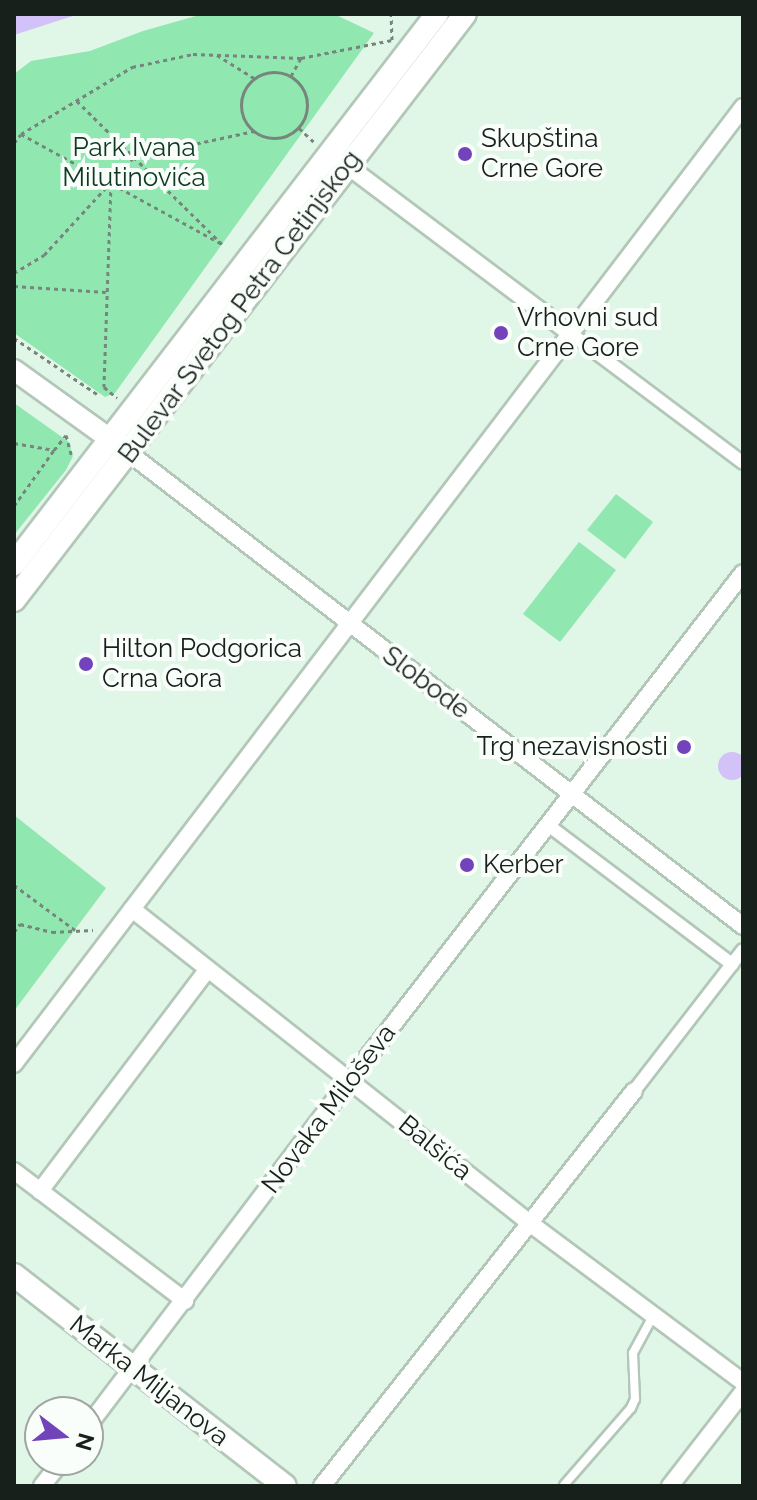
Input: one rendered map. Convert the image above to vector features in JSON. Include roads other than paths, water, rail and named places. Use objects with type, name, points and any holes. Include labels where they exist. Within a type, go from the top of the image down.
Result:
[{"type":"main road","name":"Bulevar Svetog Petra Cetinjskog","points":[[14,564],[437,14]]},
{"type":"main road","name":"Bulevar Svetog Petra Cetinjskog","points":[[14,600],[129,453],[331,154],[465,14]]},
{"type":"main road","name":"Marka Miljanova","points":[[14,1275],[285,1486]]},
{"type":"street","points":[[14,1064],[743,107]]},
{"type":"street","points":[[331,154],[743,463]]},
{"type":"street","name":"Slobode","points":[[14,370],[129,453],[347,624],[743,926]]},
{"type":"street","name":"Novaka Miloševa","points":[[104,1405],[350,1080],[743,573]]},
{"type":"street","points":[[548,825],[732,964]]},
{"type":"street","name":"Balšića","points":[[132,909],[531,1224],[743,1382]]},
{"type":"street","points":[[322,1486],[531,1224],[743,950]]},
{"type":"street","points":[[40,1191],[208,969]]},
{"type":"street","points":[[14,1171],[185,1301]]},
{"type":"street","points":[[670,1486],[743,1392]]},
{"type":"lane","points":[[564,1485],[631,1408],[635,1399],[633,1353],[653,1316]]},
{"type":"place","name":"Skupština Crne Gore","points":[[465,154]]},
{"type":"place","name":"Vrhovni sud Crne Gore","points":[[501,333]]},
{"type":"place","name":"Hilton Podgorica Crna Gora","points":[[86,664]]},
{"type":"place","name":"Trg nezavisnosti","points":[[684,747]]},
{"type":"place","name":"Kerber","points":[[467,865]]},
{"type":"park label","name":"Park Ivana Milutinovića","points":[[134,163]]}]
